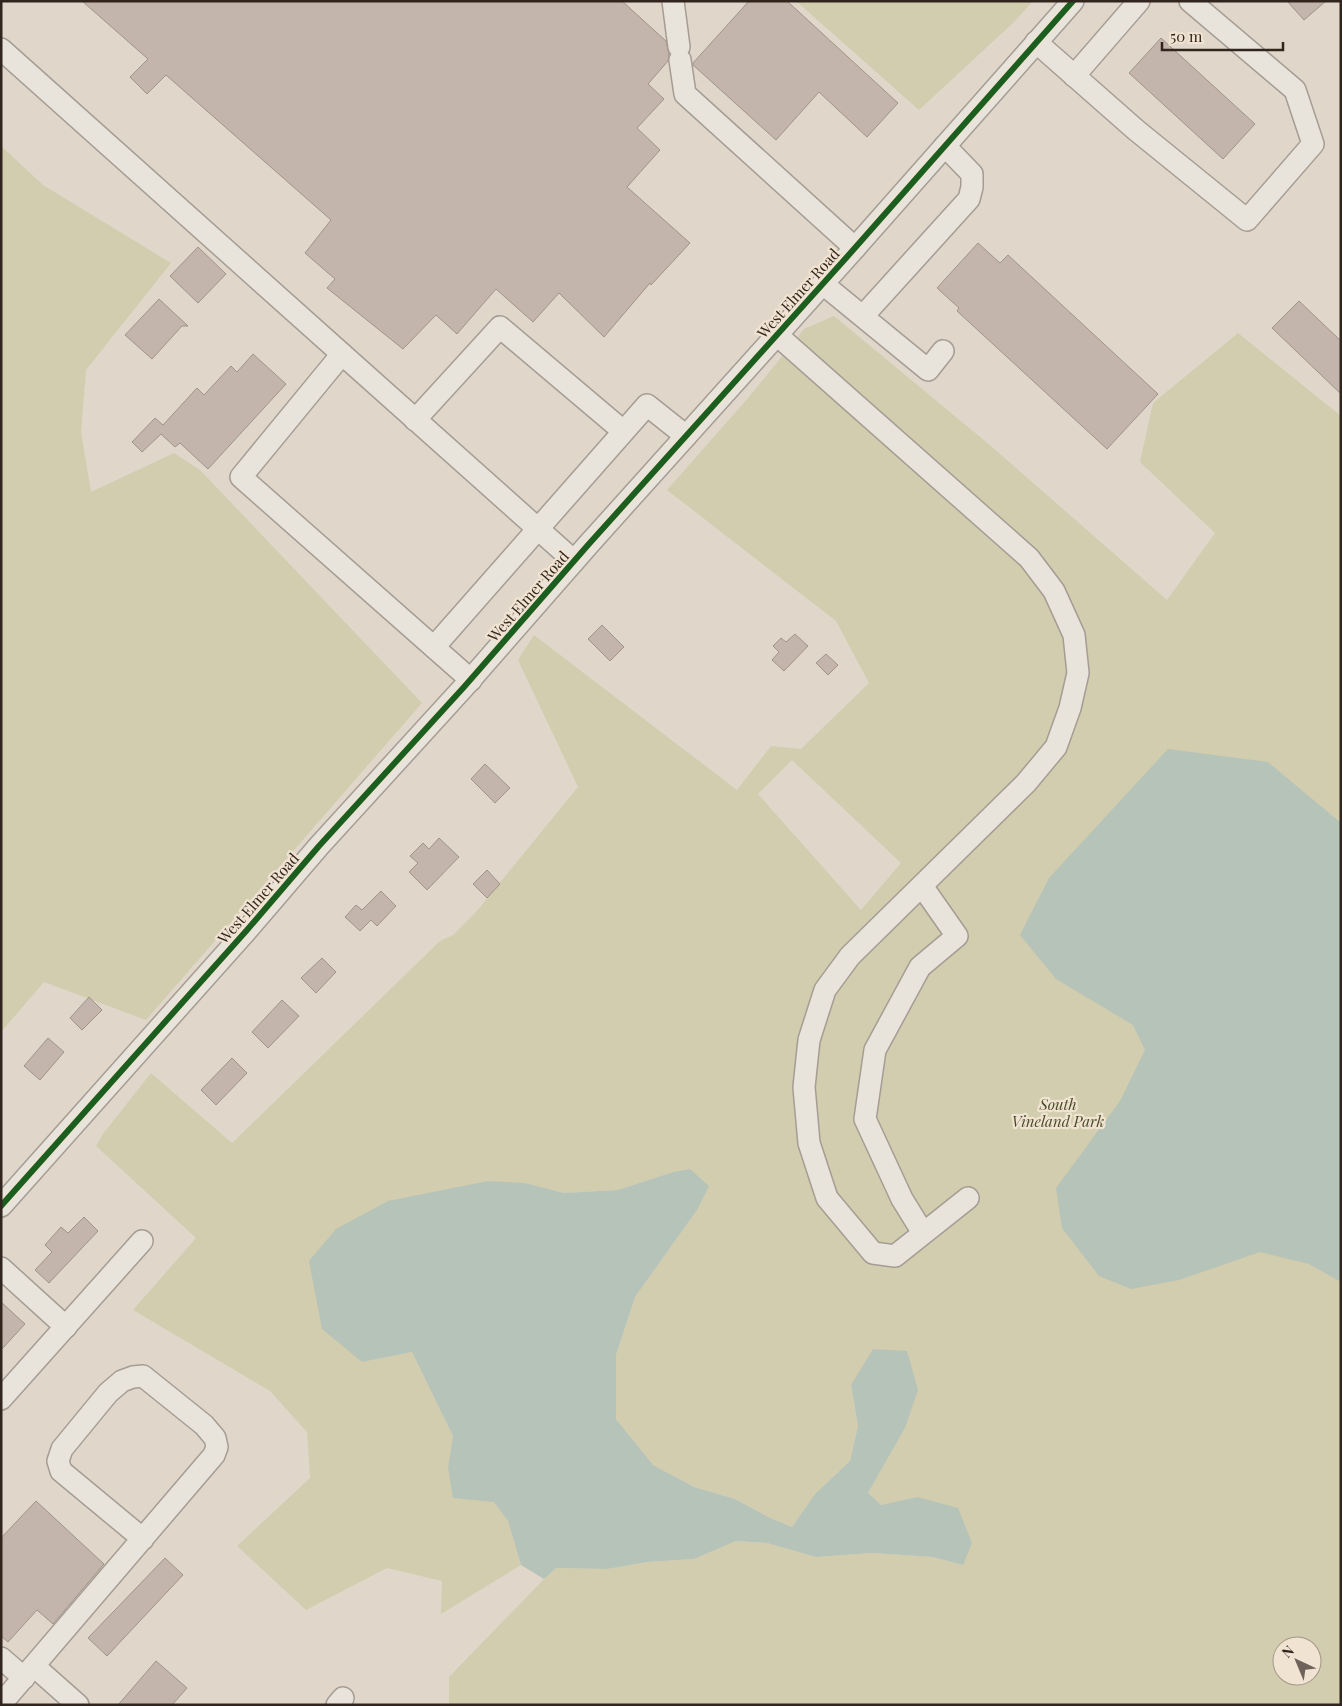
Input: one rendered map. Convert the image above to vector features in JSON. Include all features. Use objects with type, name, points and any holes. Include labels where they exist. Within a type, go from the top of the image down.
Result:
[{"type":"street","points":[[673,1],[685,94],[855,248]]},
{"type":"street","name":"West Elmer Road","points":[[1,1206],[241,937],[319,846],[471,680],[574,561],[855,248],[1072,1]]},
{"type":"street","points":[[1074,76],[1139,1]]},
{"type":"street","points":[[1036,42],[1136,130],[1247,220],[1313,144],[1295,90],[1190,1]]},
{"type":"street","points":[[1,49],[574,561]]},
{"type":"street","points":[[863,316],[969,200],[972,174],[945,146]]},
{"type":"street","points":[[823,284],[928,370],[943,351]]},
{"type":"street","points":[[415,420],[500,327],[623,432]]},
{"type":"street","points":[[777,335],[1029,558],[1054,591],[1074,635],[1078,673],[1070,708],[1056,747],[1026,783],[850,956],[825,990],[809,1040],[804,1087],[809,1143],[827,1198],[873,1253],[896,1256],[968,1198]]},
{"type":"street","points":[[342,354],[242,477],[471,680]]},
{"type":"street","points":[[434,647],[647,405],[686,436]]},
{"type":"street","points":[[922,886],[957,936],[920,967],[875,1050],[865,1118],[902,1199],[923,1233]]},
{"type":"street","points":[[1,1399],[142,1241]]},
{"type":"street","points":[[1,1268],[66,1327]]},
{"type":"street","points":[[1,1704],[29,1672],[214,1455],[217,1447],[215,1438],[204,1425],[143,1376],[122,1381],[108,1393],[62,1449],[58,1461],[62,1471],[143,1538]]},
{"type":"street","points":[[1,1658],[29,1672],[78,1705]]},
{"type":"green space","points":[[796,1],[1033,1],[1013,23],[919,110]]},
{"type":"green space","points":[[1,146],[43,185],[171,263],[86,370],[81,432],[91,492],[174,453],[200,470],[422,703],[146,1020],[44,982],[1,1032]]},
{"type":"green space","name":"South Vineland Park","points":[[834,316],[991,446],[1167,600],[1215,533],[1140,462],[1153,403],[1238,333],[1341,416],[1341,1705],[449,1705],[449,1677],[556,1568],[607,1569],[647,1562],[694,1559],[736,1541],[767,1543],[816,1557],[872,1553],[933,1557],[963,1565],[917,1497],[881,1505],[868,1493],[905,1428],[851,1385],[858,1426],[850,1461],[815,1494],[792,1527],[768,1517],[735,1499],[694,1487],[653,1465],[616,1419],[616,1355],[635,1297],[697,1210],[690,1169],[673,1172],[618,1190],[564,1193],[525,1183],[362,1362],[412,1352],[453,1436],[448,1467],[494,1502],[508,1521],[521,1565],[441,1614],[442,1581],[387,1568],[306,1610],[237,1546],[310,1478],[307,1432],[270,1391],[133,1310],[196,1238],[96,1146],[103,1134],[151,1073],[232,1143],[440,941],[453,935],[476,912],[578,787],[518,660],[534,635],[737,790],[771,746],[801,749],[869,683],[836,621],[667,490],[749,397],[804,329]],"holes":[[[792,760],[901,863],[861,910],[758,794]]]},
{"type":"shaded area","points":[[1168,749],[1268,762],[1341,823],[1341,1282],[1309,1264],[1260,1252],[1179,1280],[1131,1289],[1099,1276],[1062,1228],[1056,1188],[1120,1101],[1145,1050],[1133,1025],[1056,979],[1020,935],[1049,878]]},
{"type":"shaded area","points":[[690,1169],[709,1186],[697,1210],[635,1297],[616,1355],[616,1419],[653,1465],[694,1487],[735,1499],[768,1517],[792,1527],[815,1494],[850,1461],[858,1426],[851,1385],[873,1349],[907,1351],[918,1390],[905,1428],[868,1493],[881,1505],[917,1497],[958,1508],[972,1543],[963,1565],[933,1557],[872,1553],[816,1557],[767,1543],[736,1541],[694,1559],[647,1562],[607,1569],[556,1568],[544,1579],[521,1565],[508,1521],[494,1502],[453,1498],[448,1467],[453,1436],[412,1352],[362,1362],[322,1329],[309,1261],[336,1229],[388,1201],[488,1181],[525,1183],[564,1193],[618,1190],[673,1172]]},
{"type":"building","points":[[82,1],[622,1],[666,41],[669,54],[668,61],[648,84],[664,99],[637,128],[660,150],[627,187],[690,243],[651,285],[650,283],[604,337],[559,293],[533,322],[496,289],[457,334],[436,315],[403,349],[327,288],[335,279],[305,253],[331,220],[166,75],[147,94],[130,77],[148,59]]},
{"type":"building","points":[[749,1],[787,1],[898,103],[867,137],[819,92],[776,140],[693,65]]},
{"type":"building","points":[[1287,1],[1326,1],[1304,20]]},
{"type":"building","points":[[1161,38],[1255,124],[1223,159],[1129,73]]},
{"type":"building","points":[[978,243],[1000,263],[1008,255],[1158,394],[1107,449],[957,311],[959,308],[937,288]]},
{"type":"building","points":[[198,247],[226,274],[198,303],[170,276]]},
{"type":"building","points":[[159,299],[188,326],[182,326],[152,359],[125,335]]},
{"type":"building","points":[[1299,301],[1341,341],[1341,394],[1272,328]]},
{"type":"building","points":[[253,354],[286,384],[208,469],[180,443],[175,447],[161,434],[142,452],[132,442],[155,418],[163,425],[197,388],[204,395],[231,366],[237,372]]},
{"type":"building","points":[[602,625],[624,647],[610,661],[588,639]]},
{"type":"building","points":[[795,634],[808,646],[784,671],[772,660],[779,652],[773,646],[781,638],[786,642]]},
{"type":"building","points":[[826,654],[838,665],[828,675],[816,663]]},
{"type":"building","points":[[485,764],[510,788],[495,803],[471,779]]},
{"type":"building","points":[[439,838],[459,857],[427,890],[409,872],[418,863],[410,856],[423,843],[429,849]]},
{"type":"building","points":[[487,870],[500,884],[487,898],[473,884]]},
{"type":"building","points":[[381,891],[396,906],[377,926],[371,920],[360,931],[345,917],[356,905],[362,910]]},
{"type":"building","points":[[322,958],[336,972],[316,993],[301,978]]},
{"type":"building","points":[[89,997],[102,1010],[82,1030],[70,1018]]},
{"type":"building","points":[[282,1000],[299,1016],[268,1048],[252,1032]]},
{"type":"building","points":[[48,1038],[64,1052],[40,1080],[24,1066]]},
{"type":"building","points":[[232,1058],[247,1073],[216,1105],[201,1090]]},
{"type":"building","points":[[84,1217],[98,1231],[49,1283],[35,1270],[52,1252],[45,1245],[61,1227],[68,1233]]},
{"type":"building","points":[[1,1302],[25,1324],[1,1350]]},
{"type":"building","points":[[36,1501],[104,1564],[53,1624],[37,1610],[8,1642],[1,1636],[1,1538]]},
{"type":"building","points":[[165,1558],[183,1575],[107,1656],[88,1638]]},
{"type":"building","points":[[156,1661],[187,1688],[172,1705],[118,1705]]},
{"type":"cycle path","points":[[1,1206],[247,930],[319,846],[464,687],[588,545],[846,258],[1073,1]]}]
